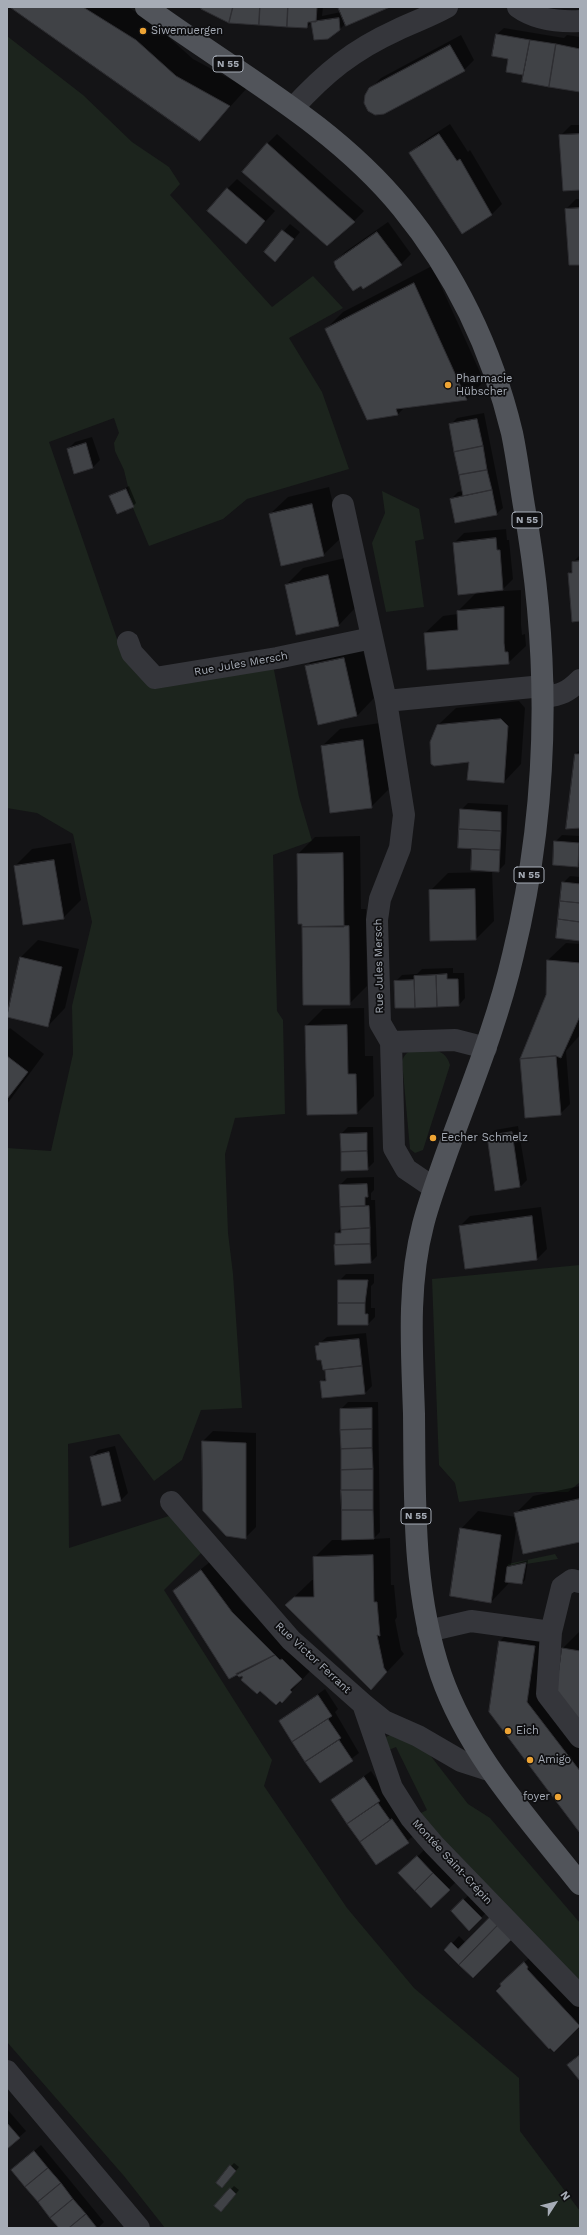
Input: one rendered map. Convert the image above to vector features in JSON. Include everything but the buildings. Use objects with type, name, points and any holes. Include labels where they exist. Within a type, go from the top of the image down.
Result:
[{"type":"main road","name":"N 55","points":[[146,7],[293,108],[367,168],[398,202],[426,237],[448,270],[486,349],[511,432],[532,551],[544,691],[540,780],[531,865],[514,950],[486,1048],[434,1188],[422,1229],[413,1299],[417,1538],[419,1580],[428,1631],[442,1679],[463,1726],[489,1770],[580,1884]]},
{"type":"street","points":[[293,108],[321,78],[344,60],[390,33],[447,7]]},
{"type":"street","points":[[518,7],[526,13],[559,22],[580,20]]},
{"type":"street","name":"Rue Jules Mersch","points":[[343,505],[386,701],[397,757],[404,815],[400,848],[380,899],[377,920],[380,1023],[392,1042]]},
{"type":"street","name":"Rue Jules Mersch","points":[[128,642],[132,653],[155,678],[277,658],[372,638]]},
{"type":"street","points":[[386,701],[544,691],[564,694],[580,680]]},
{"type":"street","points":[[434,1188],[406,1169],[394,1148],[392,1042],[455,1040],[486,1048]]},
{"type":"street","name":"Rue Victor Ferrant","points":[[171,1502],[291,1640],[363,1704],[384,1721],[418,1736],[461,1761],[489,1770]]},
{"type":"street","points":[[580,1582],[572,1580],[562,1587],[551,1632],[547,1694],[580,1737]]},
{"type":"street","points":[[428,1631],[472,1621],[551,1632]]},
{"type":"street","name":"Montée Saint-Crépin","points":[[363,1704],[392,1788],[411,1818],[434,1845],[580,1996]]},
{"type":"street","points":[[7,2071],[140,2228]]},
{"type":"shaded area","points":[[7,36],[83,95],[132,142],[169,167],[180,184],[170,195],[272,307],[313,276],[343,308],[289,338],[322,392],[349,469],[247,499],[223,519],[149,546],[133,508],[124,470],[115,451],[114,443],[119,433],[114,418],[49,442],[124,659],[150,686],[273,665],[299,797],[312,841],[273,855],[277,1011],[283,1020],[285,1114],[235,1118],[225,1154],[228,1233],[233,1274],[242,1408],[201,1410],[182,1460],[154,1481],[119,1434],[68,1444],[69,1548],[172,1515],[202,1552],[164,1590],[272,1760],[264,1786],[347,1908],[414,1988],[519,2078],[520,2131],[580,2211],[580,2228],[165,2228],[124,2176],[7,2042],[7,1148],[51,1151],[73,1054],[72,1006],[92,922],[73,834],[37,813],[7,808]]},
{"type":"shaded area","points":[[382,491],[419,509],[424,539],[415,541],[424,607],[386,612],[372,543],[385,513]]},
{"type":"shaded area","points":[[418,1047],[442,1053],[450,1065],[423,1150],[415,1153],[410,1149],[402,1061],[408,1052]]},
{"type":"shaded area","points":[[580,1265],[580,1482],[568,1492],[537,1492],[459,1502],[455,1483],[439,1465],[432,1279]]},
{"type":"shaded area","points":[[555,1554],[558,1559],[507,1567],[508,1564]]},
{"type":"shaded area","points":[[394,1733],[423,1746],[468,1804],[490,1818],[580,1923],[580,1985],[417,1815],[427,1810],[396,1747],[386,1751],[384,1738]]},
{"type":"place","name":"Siwemuergen","points":[[143,31]]},
{"type":"place","name":"Pharmacie Hübscher","points":[[448,385]]},
{"type":"place","name":"Eecher Schmelz","points":[[433,1138]]},
{"type":"place","name":"Eich","points":[[508,1731]]},
{"type":"place","name":"Amigo","points":[[530,1760]]},
{"type":"place","name":"foyer","points":[[558,1797]]}]
